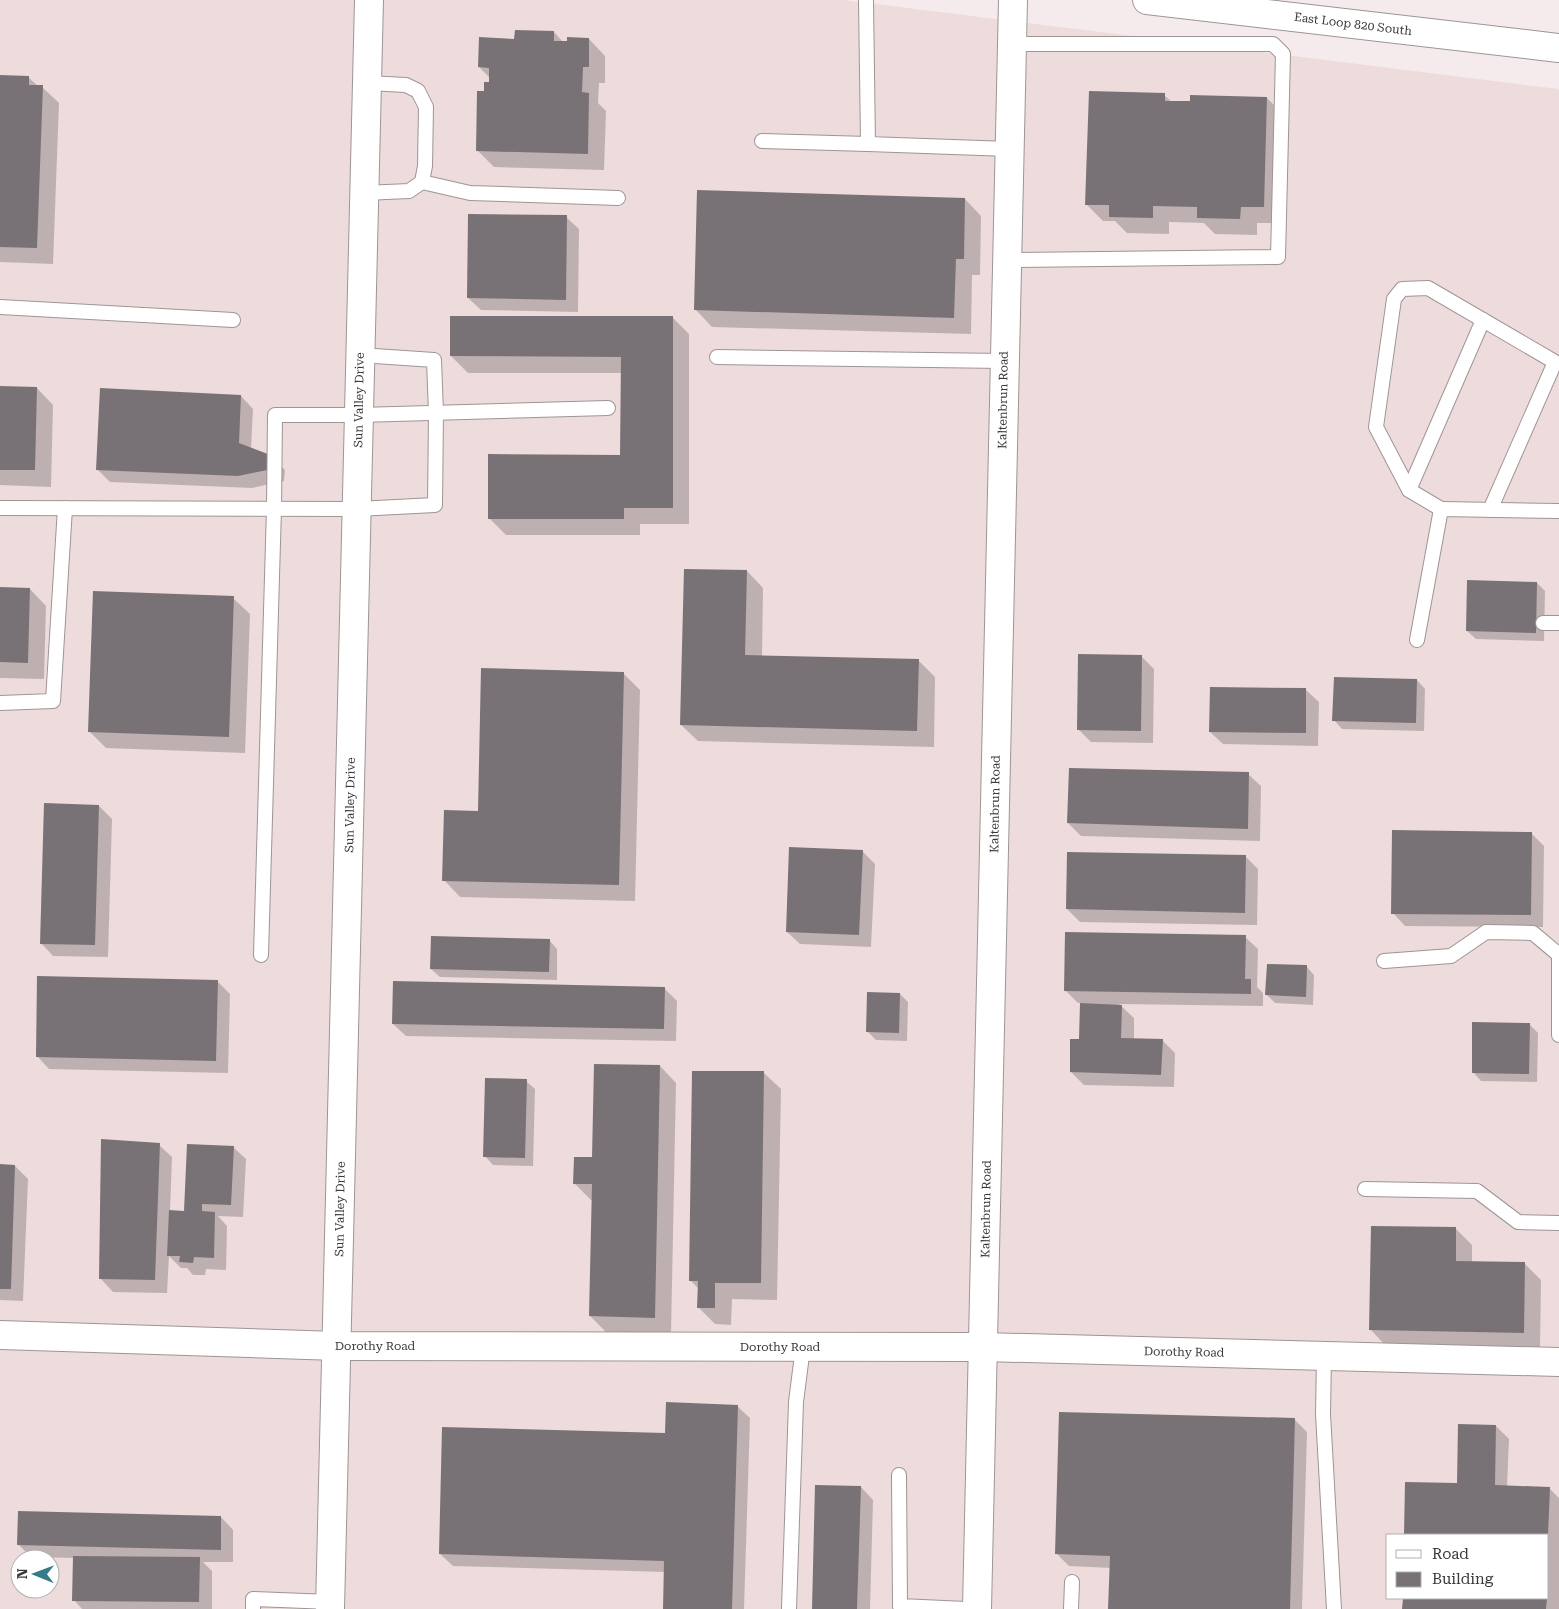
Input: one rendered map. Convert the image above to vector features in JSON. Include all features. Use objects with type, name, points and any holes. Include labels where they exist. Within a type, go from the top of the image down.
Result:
[{"type":"street","name":"Sun Valley Drive","points":[[330,1605],[369,0]]},
{"type":"street","name":"Kaltenbrun Road","points":[[977,1609],[1013,0]]},
{"type":"street","name":"East Loop 820 South","points":[[1148,0],[1559,48]]},
{"type":"street","name":"Dorothy Road","points":[[0,1335],[337,1346],[983,1347],[1559,1362]]},
{"type":"lane","points":[[866,0],[868,144]]},
{"type":"lane","points":[[1006,260],[1278,256],[1283,54],[1273,44],[1011,44]]},
{"type":"lane","points":[[364,193],[409,192],[422,182],[425,166],[426,108],[418,92],[406,85],[367,83]]},
{"type":"lane","points":[[762,141],[1009,150]]},
{"type":"lane","points":[[422,182],[470,193],[618,198]]},
{"type":"lane","points":[[1490,510],[1555,362],[1428,288],[1402,289],[1394,298],[1376,427],[1409,490],[1441,509],[1490,510],[1559,511]]},
{"type":"lane","points":[[0,307],[234,320]]},
{"type":"lane","points":[[1409,490],[1483,320]]},
{"type":"lane","points":[[0,508],[357,509],[435,504],[436,412],[434,360],[360,355]]},
{"type":"lane","points":[[717,357],[1004,361]]},
{"type":"lane","points":[[260,955],[274,508],[274,415],[359,415],[608,408]]},
{"type":"lane","points":[[0,703],[53,701],[66,508]]},
{"type":"lane","points":[[1417,640],[1441,509]]},
{"type":"lane","points":[[1544,623],[1559,623]]},
{"type":"lane","points":[[1384,960],[1451,956],[1486,932],[1534,933],[1559,954],[1559,1035]]},
{"type":"lane","points":[[1365,1189],[1477,1191],[1518,1222],[1559,1223]]},
{"type":"lane","points":[[790,1609],[796,1402],[803,1347]]},
{"type":"lane","points":[[1324,1356],[1323,1414],[1334,1609]]},
{"type":"lane","points":[[899,1475],[900,1606],[966,1609]]},
{"type":"lane","points":[[1071,1609],[1072,1582]]},
{"type":"lane","points":[[253,1609],[253,1600],[330,1605]]},
{"type":"shaded area","points":[[0,0],[844,0],[1559,89],[1559,1609],[0,1609]]},
{"type":"building","points":[[515,30],[554,31],[554,41],[567,41],[567,37],[589,38],[589,67],[583,67],[582,92],[589,93],[588,154],[476,151],[477,91],[484,91],[484,82],[489,82],[489,68],[478,67],[479,37],[514,39]]},
{"type":"building","points":[[0,75],[29,76],[29,85],[43,85],[37,248],[0,247]]},
{"type":"building","points":[[1089,91],[1165,93],[1165,101],[1190,101],[1190,95],[1267,97],[1264,207],[1241,207],[1240,219],[1197,218],[1197,207],[1153,206],[1153,218],[1109,217],[1109,205],[1085,205]]},
{"type":"building","points":[[697,190],[965,198],[964,259],[956,259],[954,318],[694,310]]},
{"type":"building","points":[[468,214],[567,215],[566,300],[467,298]]},
{"type":"building","points":[[450,316],[673,316],[673,508],[624,508],[624,519],[488,519],[488,454],[620,455],[621,357],[450,356]]},
{"type":"building","points":[[0,386],[37,387],[35,470],[0,470]]},
{"type":"building","points":[[100,388],[241,395],[239,443],[273,456],[272,469],[238,476],[96,470]]},
{"type":"building","points":[[684,569],[747,570],[745,655],[919,659],[917,731],[680,725]]},
{"type":"building","points":[[1467,580],[1537,582],[1536,633],[1466,631]]},
{"type":"building","points":[[0,587],[30,588],[28,663],[0,662]]},
{"type":"building","points":[[93,591],[234,596],[229,737],[88,732]]},
{"type":"building","points":[[1078,654],[1142,655],[1141,731],[1077,730]]},
{"type":"building","points":[[481,668],[624,672],[619,885],[442,881],[444,810],[478,811]]},
{"type":"building","points":[[1334,677],[1417,679],[1416,723],[1332,721]]},
{"type":"building","points":[[1210,687],[1306,688],[1306,733],[1209,732]]},
{"type":"building","points":[[1069,768],[1249,772],[1248,829],[1067,823]]},
{"type":"building","points":[[44,803],[99,805],[95,945],[40,944]]},
{"type":"building","points":[[1392,830],[1532,832],[1531,915],[1391,914]]},
{"type":"building","points":[[789,847],[863,850],[859,935],[786,932]]},
{"type":"building","points":[[1067,852],[1246,855],[1245,913],[1066,909]]},
{"type":"building","points":[[1065,932],[1246,935],[1245,979],[1251,979],[1251,994],[1064,991]]},
{"type":"building","points":[[431,936],[550,939],[549,972],[430,969]]},
{"type":"building","points":[[1267,964],[1307,965],[1306,997],[1265,995]]},
{"type":"building","points":[[37,976],[218,980],[216,1061],[36,1057]]},
{"type":"building","points":[[393,981],[665,987],[664,1029],[392,1024]]},
{"type":"building","points":[[867,992],[900,993],[899,1033],[866,1032]]},
{"type":"building","points":[[1080,1003],[1122,1005],[1121,1038],[1163,1039],[1161,1075],[1070,1072],[1070,1039],[1079,1039]]},
{"type":"building","points":[[1472,1022],[1530,1023],[1529,1074],[1472,1073]]},
{"type":"building","points":[[594,1064],[660,1065],[655,1318],[589,1316],[592,1184],[573,1184],[574,1157],[592,1157]]},
{"type":"building","points":[[692,1071],[764,1071],[761,1283],[715,1283],[715,1308],[697,1308],[698,1281],[689,1281]]},
{"type":"building","points":[[485,1078],[527,1079],[525,1158],[483,1157]]},
{"type":"building","points":[[101,1139],[160,1143],[155,1280],[99,1279]]},
{"type":"building","points":[[187,1144],[234,1146],[231,1205],[202,1204],[202,1211],[215,1212],[214,1258],[194,1257],[193,1263],[179,1262],[180,1256],[167,1256],[169,1210],[184,1211]]},
{"type":"building","points":[[0,1164],[15,1165],[11,1289],[0,1289]]},
{"type":"building","points":[[1371,1226],[1456,1227],[1456,1261],[1525,1262],[1524,1333],[1369,1330]]},
{"type":"building","points":[[666,1402],[738,1405],[732,1609],[663,1609],[664,1561],[439,1554],[442,1427],[665,1433]]},
{"type":"building","points":[[1059,1412],[1295,1418],[1290,1609],[1108,1609],[1110,1556],[1055,1554]]},
{"type":"building","points":[[1458,1424],[1496,1425],[1495,1485],[1550,1487],[1548,1534],[1404,1534],[1405,1482],[1457,1483]]},
{"type":"building","points":[[815,1485],[861,1486],[857,1609],[812,1609]]},
{"type":"building","points":[[18,1511],[221,1516],[221,1550],[17,1545]]},
{"type":"building","points":[[73,1556],[200,1557],[199,1602],[72,1601]]},
{"type":"building","points":[[1403,1599],[1547,1599],[1546,1609],[1402,1609]]}]
